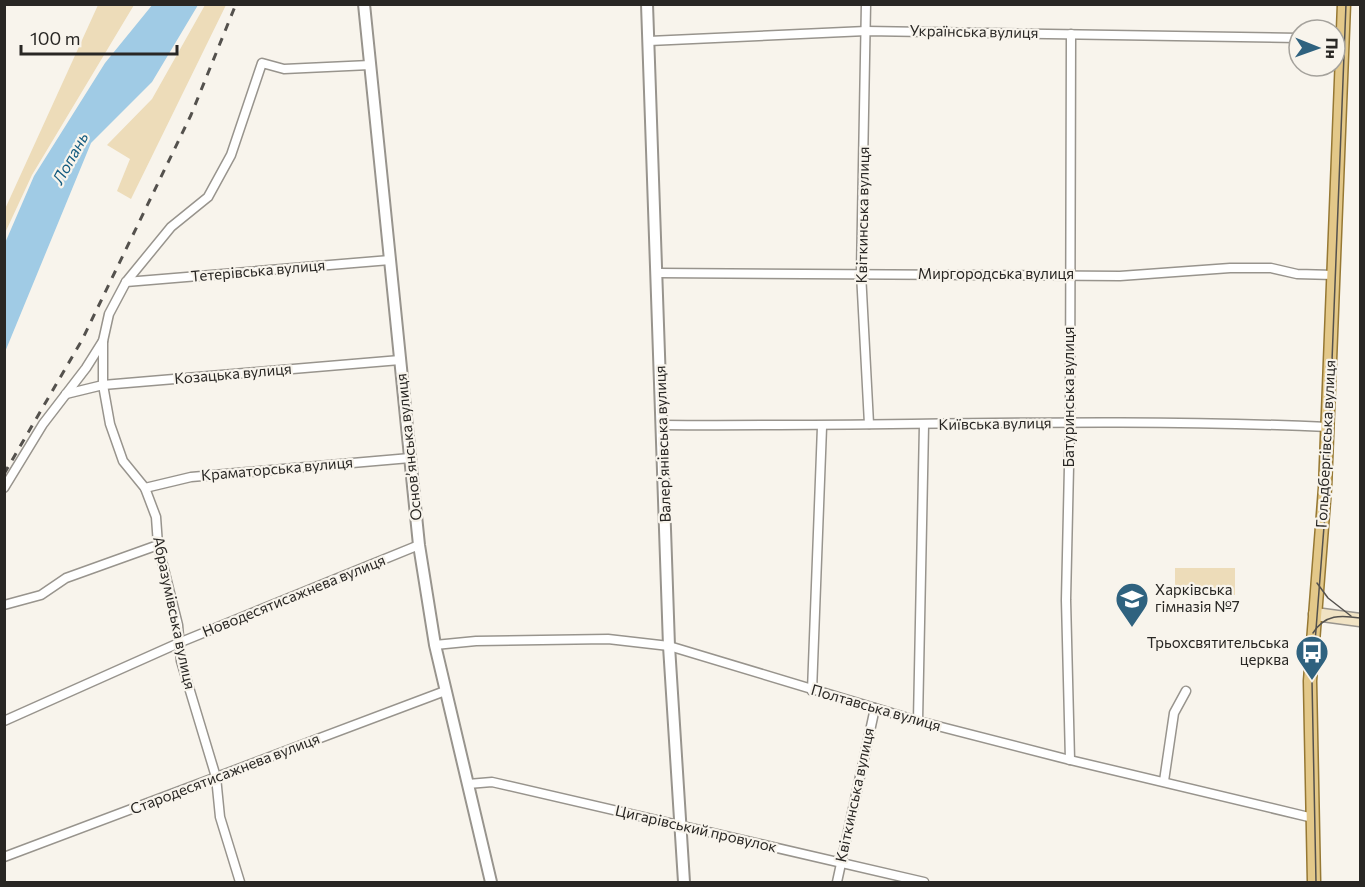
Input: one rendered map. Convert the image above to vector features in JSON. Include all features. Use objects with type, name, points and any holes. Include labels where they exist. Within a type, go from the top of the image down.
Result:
[{"type":"main road","name":"Гольдбергівська вулиця","points":[[1314,882],[1310,681],[1328,427],[1338,78]]},
{"type":"main road","points":[[1315,614],[1360,620]]},
{"type":"street","name":"Основ’янська вулиця","points":[[364,4],[419,545],[435,645],[491,882]]},
{"type":"street","name":"Валер’янівська вулиця","points":[[647,4],[669,646],[684,882]]},
{"type":"street","name":"Квіткинська вулиця","points":[[866,4],[861,273],[869,424]]},
{"type":"street","name":"Українська вулиця","points":[[649,41],[866,30],[1287,38]]},
{"type":"street","name":"Батуринська вулиця","points":[[1070,760],[1066,600],[1070,422],[1071,34]]},
{"type":"street","points":[[4,488],[42,424],[103,341],[109,315],[126,282],[171,227],[208,197],[231,155],[262,63],[284,69],[370,65]]},
{"type":"street","name":"Тетерівська вулиця","points":[[126,282],[390,260]]},
{"type":"street","name":"Миргородська вулиця","points":[[658,273],[1120,276],[1230,268],[1271,268],[1297,274],[1334,275]]},
{"type":"street","name":"Абразумівська вулиця","points":[[103,341],[103,385],[110,424],[123,460],[145,488],[156,517],[158,545],[181,642],[185,675],[216,777],[220,817],[240,882]]},
{"type":"street","name":"Козацька вулиця","points":[[66,394],[103,385],[400,360]]},
{"type":"street","name":"Київська вулиця","points":[[662,425],[822,427],[869,424],[1070,422],[1328,427]]},
{"type":"street","points":[[918,721],[924,425]]},
{"type":"street","points":[[812,691],[822,427]]},
{"type":"street","name":"Краматорська вулиця","points":[[145,488],[190,477],[410,458]]},
{"type":"street","points":[[4,605],[41,595],[66,578],[158,545]]},
{"type":"street","name":"Новодесятисажнева вулиця","points":[[4,721],[181,642],[419,545]]},
{"type":"street","name":"Полтавська вулиця","points":[[435,645],[476,641],[608,639],[669,646],[812,691],[918,721],[1313,818]]},
{"type":"street","name":"Стародесятисажнева вулиця","points":[[4,857],[445,691]]},
{"type":"street","points":[[1164,781],[1174,713],[1186,691]]},
{"type":"street","name":"Квіткинська вулиця","points":[[837,882],[875,708]]},
{"type":"street","name":"Цигарівський провулок","points":[[468,784],[492,782],[924,882]]},
{"type":"shaded area","points":[[98,5],[134,5],[32,175],[5,233],[5,209]]},
{"type":"shaded area","points":[[205,5],[226,5],[131,199],[117,191],[130,159],[107,145],[152,99]]},
{"type":"shaded area","points":[[1175,568],[1235,568],[1235,595],[1175,595]]},
{"type":"water","name":"Лопань","points":[[153,4],[198,5],[152,82],[91,143],[5,352],[5,243],[34,176],[105,63]]},
{"type":"tram line","points":[[1316,882],[1312,681],[1327,488],[1346,4]]},
{"type":"tram line","points":[[1317,583],[1328,598],[1351,616]]},
{"type":"tram line","points":[[1313,633],[1323,622],[1334,617],[1360,618]]},
{"type":"railway","points":[[4,474],[82,340],[191,115],[236,4]]},
{"type":"place","name":"Харківська гімназія №7","points":[[1132,628]]},
{"type":"place","name":"Трьохсвятительська церква","points":[[1312,681]]}]
